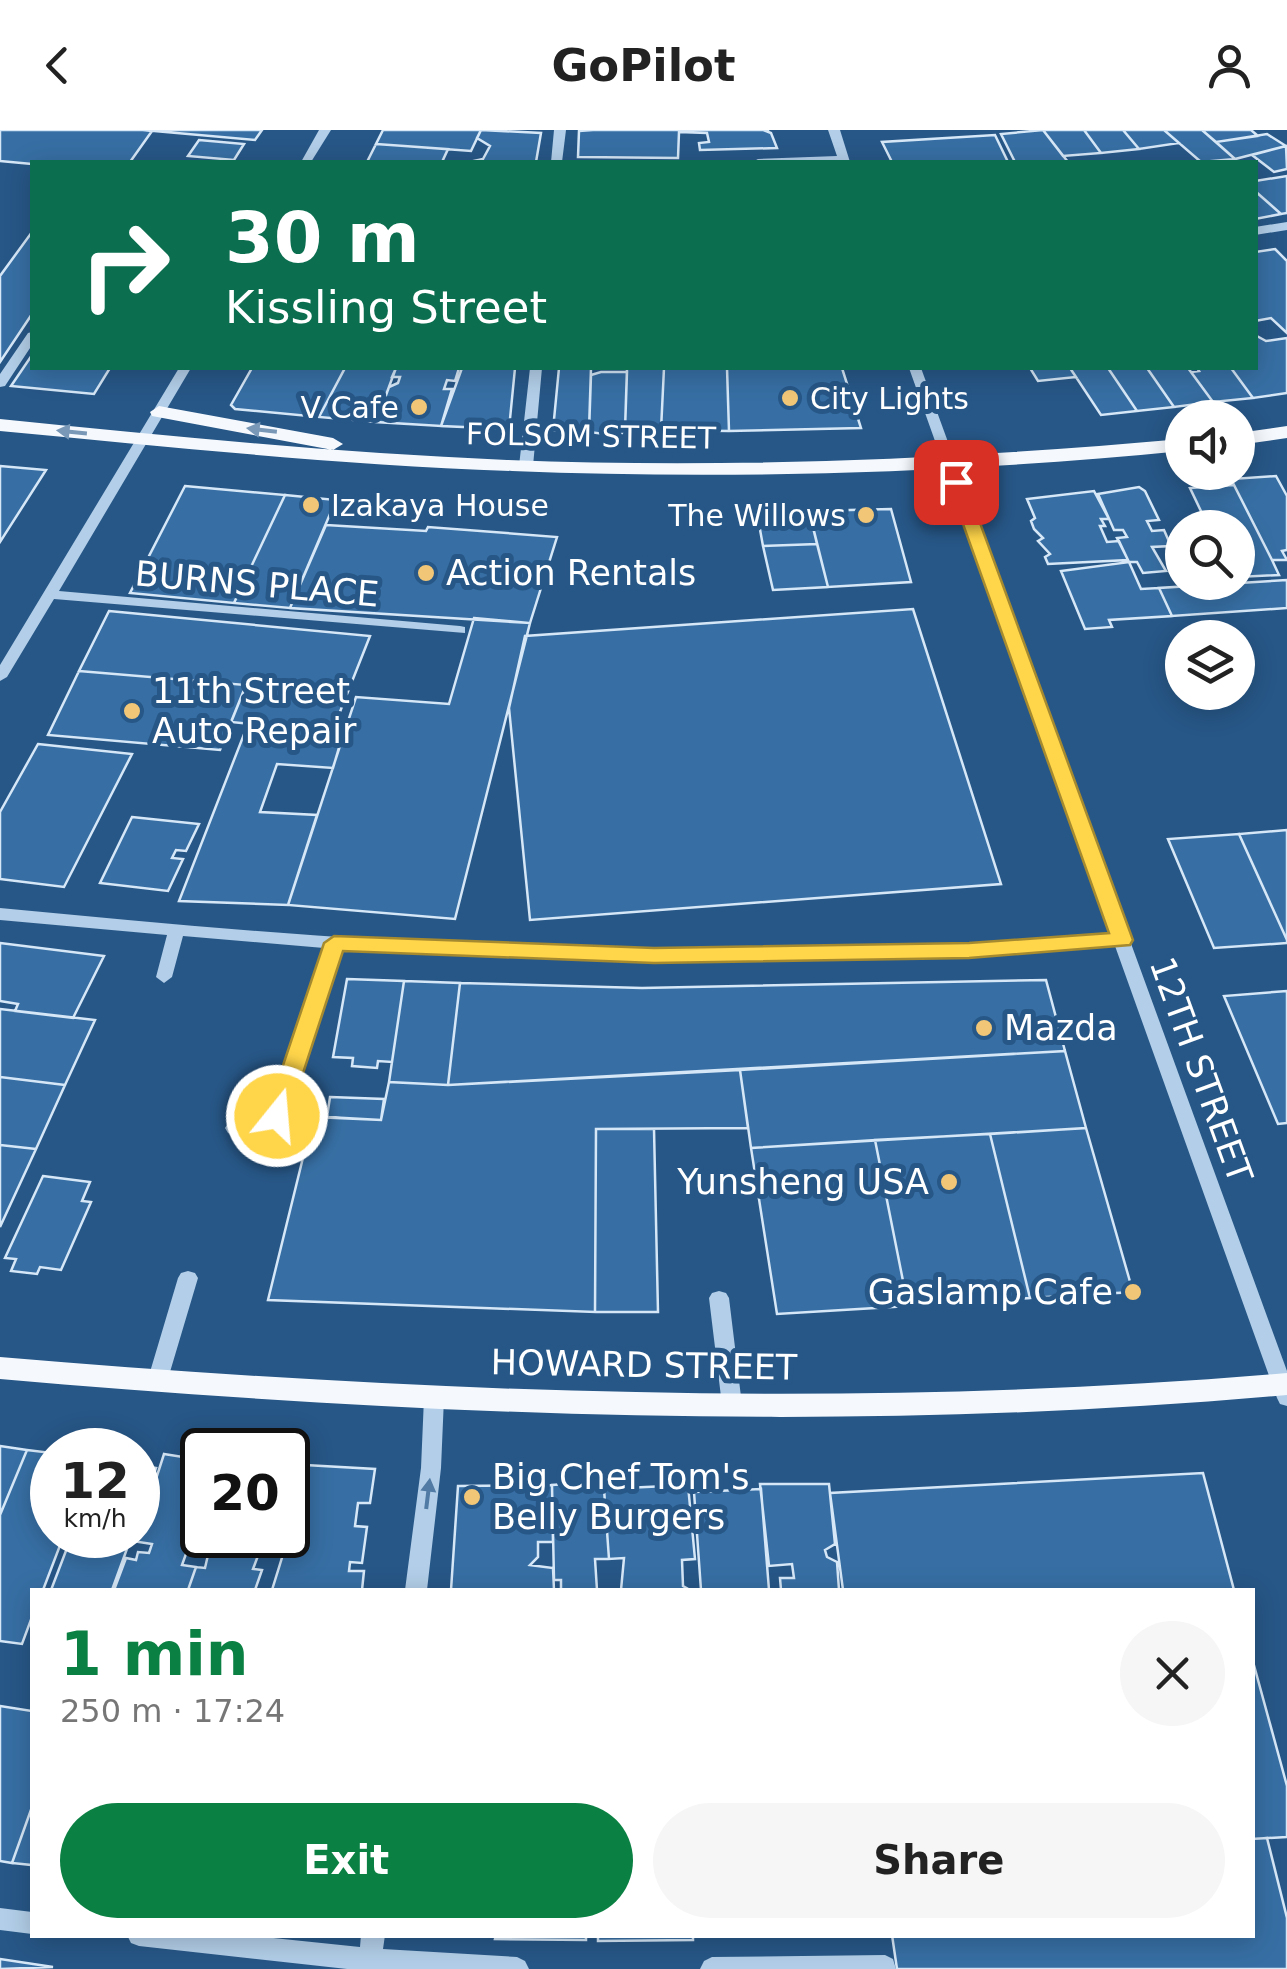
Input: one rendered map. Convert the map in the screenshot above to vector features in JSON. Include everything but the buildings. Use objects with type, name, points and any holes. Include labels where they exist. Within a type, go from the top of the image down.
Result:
[{"type":"main road","points":[[159,412],[298,435],[391,460]]},
{"type":"main road","name":"FOLSOM STREET","points":[[0,425],[391,460],[526,466],[747,469],[950,462],[1165,446]]},
{"type":"main road","points":[[1255,437],[1287,432]]},
{"type":"main road","name":"HOWARD STREET","points":[[0,1368],[157,1382],[434,1398],[732,1405],[913,1404],[1285,1389]]},
{"type":"street","points":[[307,160],[325,130]]},
{"type":"street","points":[[557,160],[560,130]]},
{"type":"street","points":[[834,130],[845,160]]},
{"type":"street","points":[[1258,231],[1287,226]]},
{"type":"street","points":[[0,382],[30,339]]},
{"type":"street","points":[[0,677],[184,370]]},
{"type":"street","points":[[526,466],[536,370]]},
{"type":"street","name":"12TH STREET","points":[[916,370],[1285,1389]]},
{"type":"street","name":"BURNS PLACE","points":[[50,594],[460,630]]},
{"type":"street","points":[[0,914],[334,943],[654,956],[969,950],[1122,940]]},
{"type":"street","points":[[164,978],[176,932]]},
{"type":"street","points":[[234,1128],[277,1116],[334,943]]},
{"type":"street","points":[[157,1382],[188,1278]]},
{"type":"street","points":[[720,1298],[732,1405]]},
{"type":"street","points":[[416,1588],[431,1468],[434,1398]]},
{"type":"street","points":[[0,1919],[30,1923]]},
{"type":"street","points":[[163,1938],[370,1965],[517,1969]]},
{"type":"street","points":[[370,1965],[373,1938]]},
{"type":"street","points":[[712,1969],[885,1967]]},
{"type":"place","name":"City Lights","points":[[790,398]]},
{"type":"place","name":"V Cafe","points":[[419,407]]},
{"type":"place","name":"Izakaya House","points":[[311,505]]},
{"type":"place","name":"The Willows","points":[[866,515]]},
{"type":"place","name":"Action Rentals","points":[[426,573]]},
{"type":"place","name":"11th Street Auto Repair","points":[[132,711]]},
{"type":"place","name":"Mazda","points":[[984,1028]]},
{"type":"place","name":"Yunsheng USA","points":[[949,1182]]},
{"type":"place","name":"Gaslamp Cafe","points":[[1133,1292]]},
{"type":"place","name":"Big Chef Tom's Belly Burgers","points":[[472,1497]]},
{"type":"route","points":[[277,1116],[334,943],[654,956],[969,950],[1122,940],[956,482]]}]
